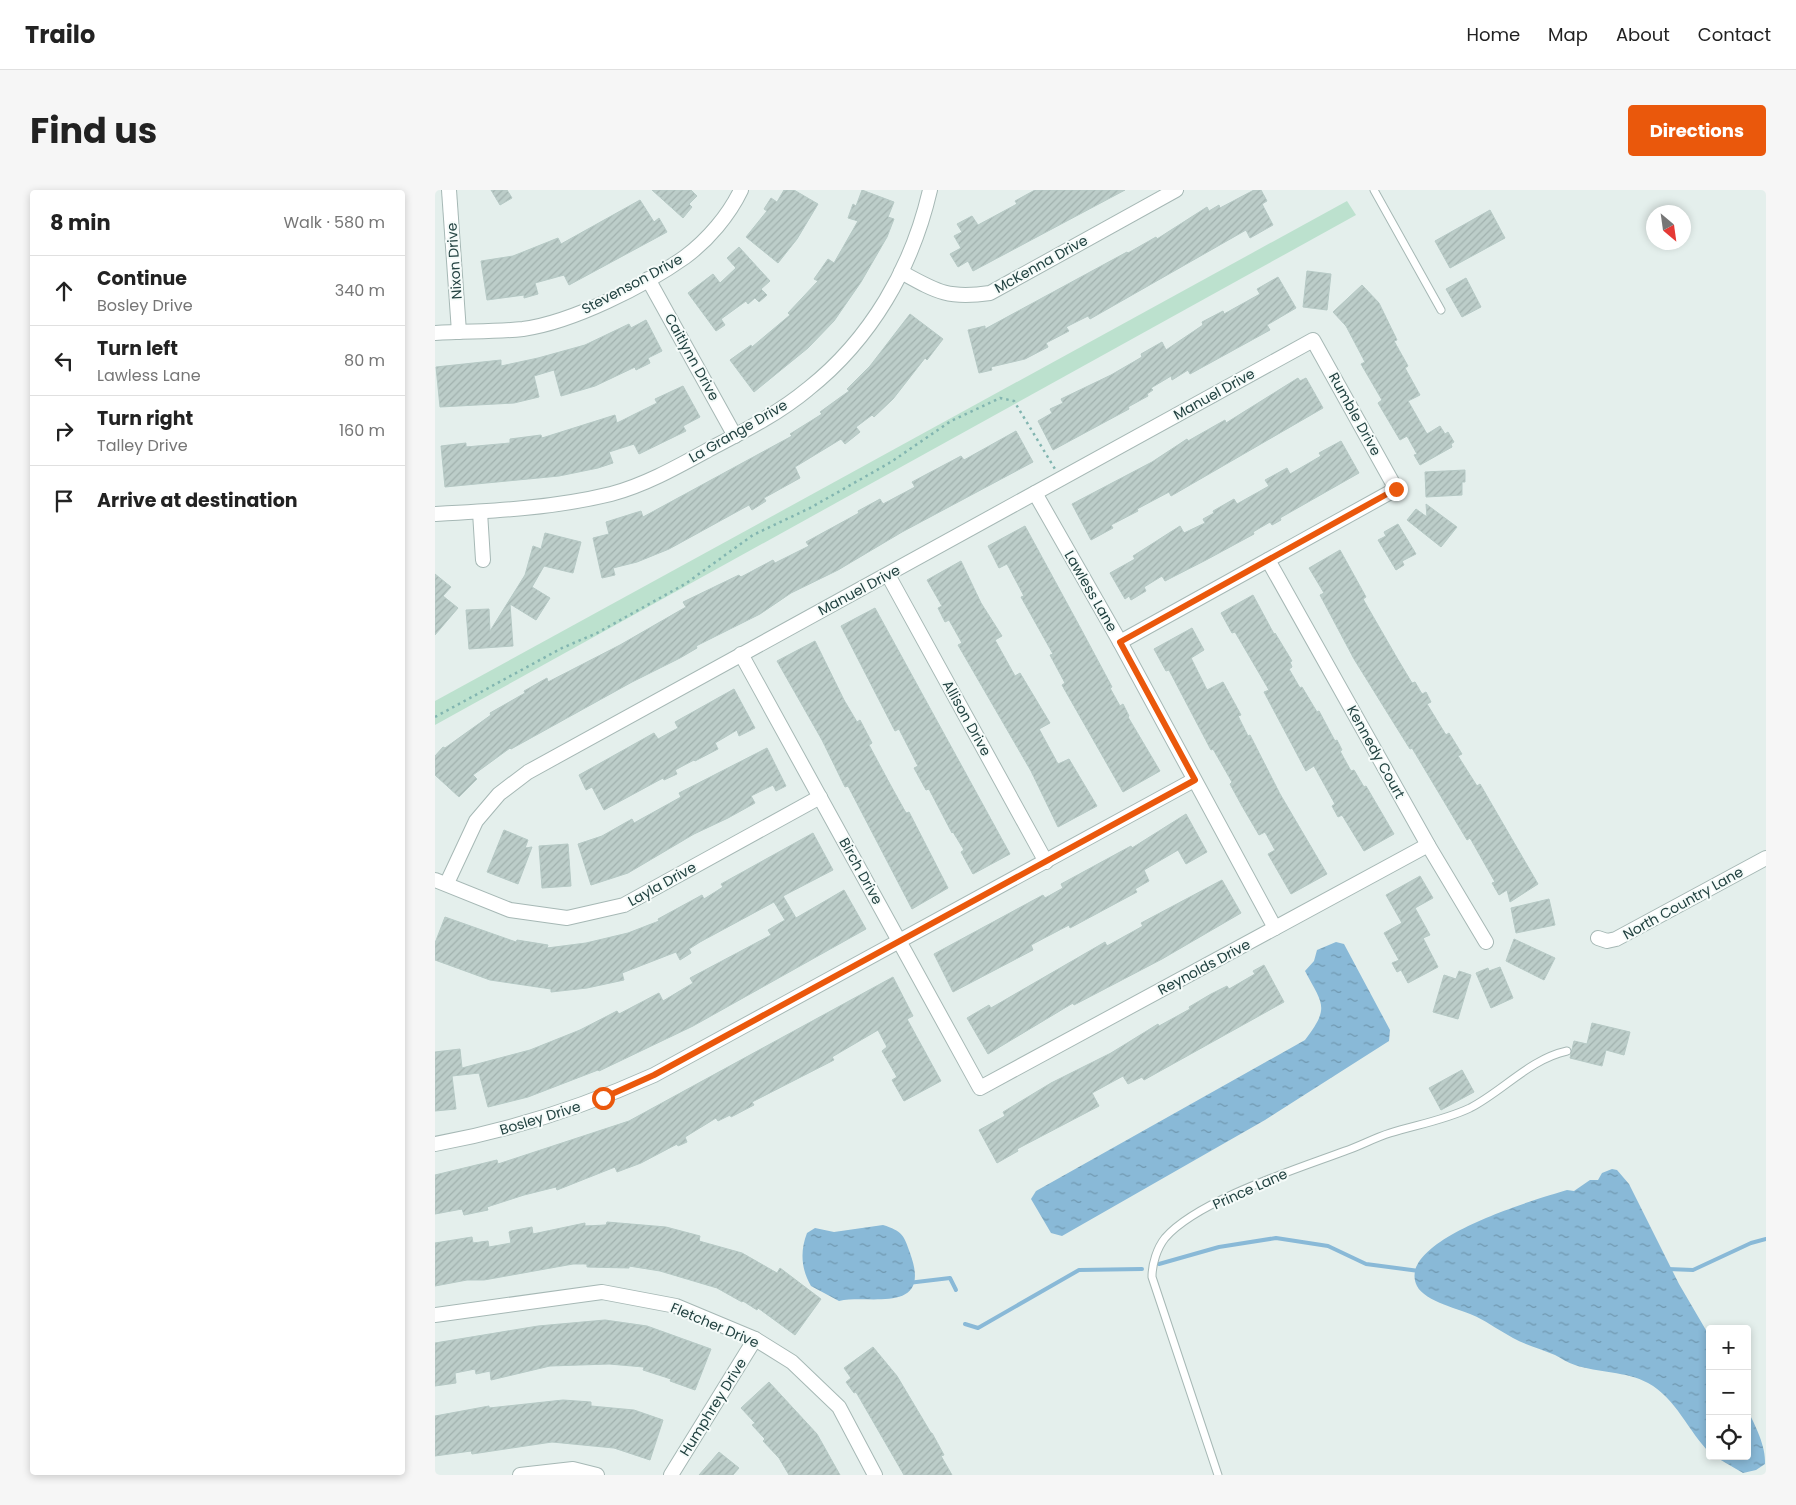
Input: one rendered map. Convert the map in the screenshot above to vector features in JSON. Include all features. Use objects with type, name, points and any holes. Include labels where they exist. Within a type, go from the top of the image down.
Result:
[{"type":"street","name":"Nixon Drive","points":[[449,190],[459,332]]},
{"type":"street","name":"Stevenson Drive","points":[[435,333],[523,329],[567,318],[603,303],[686,256],[714,230],[734,204],[741,190]]},
{"type":"street","name":"La Grange Drive","points":[[435,514],[480,512],[570,503],[614,493],[651,479],[735,436],[788,404],[831,369],[874,319],[901,272],[918,231],[930,190]]},
{"type":"street","name":"McKenna Drive","points":[[901,272],[937,292],[963,297],[990,292],[1176,190]]},
{"type":"street","name":"Caitlynn Drive","points":[[648,279],[735,436]]},
{"type":"street","name":"Manuel Drive","points":[[441,881],[476,821],[499,794],[528,772],[1313,340]]},
{"type":"street","name":"Rumble Drive","points":[[1268,560],[1396,489],[1313,340]]},
{"type":"street","name":"Lawless Lane","points":[[1035,493],[1120,642],[1275,928]]},
{"type":"street","points":[[480,512],[483,560]]},
{"type":"street","points":[[1120,642],[1268,560]]},
{"type":"street","name":"Kennedy Court","points":[[1268,560],[1428,845],[1486,942]]},
{"type":"street","name":"Allison Drive","points":[[888,575],[1046,862]]},
{"type":"street","name":"Birch Drive","points":[[741,654],[980,1088]]},
{"type":"street","name":"Bosley Drive","points":[[435,1144],[513,1128],[603,1098],[654,1075],[1195,780]]},
{"type":"street","name":"Layla Drive","points":[[441,881],[509,910],[567,918],[624,905],[820,797]]},
{"type":"street","name":"Reynolds Drive","points":[[980,1088],[1428,845]]},
{"type":"street","name":"North Country Lane","points":[[1598,938],[1607,941],[1616,939],[1766,858]]},
{"type":"street","name":"Fletcher Drive","points":[[435,1315],[602,1292],[675,1306],[755,1339],[792,1362],[839,1407],[875,1475]]},
{"type":"street","name":"Humphrey Drive","points":[[671,1475],[755,1339]]},
{"type":"street","points":[[520,1475],[573,1469],[597,1475]]},
{"type":"lane","points":[[1374,190],[1441,310]]},
{"type":"lane","name":"Prince Lane","points":[[1218,1475],[1152,1277],[1155,1260],[1164,1239],[1178,1226],[1221,1200],[1301,1166],[1346,1151],[1368,1140],[1469,1108],[1500,1090],[1540,1061],[1553,1054],[1567,1051]]},
{"type":"path","points":[[435,717],[562,648],[597,633],[685,584],[753,536],[810,508],[891,462],[951,421],[1000,398],[1014,401],[1061,479]]},
{"type":"green space","points":[[1347,201],[1356,215],[435,725],[435,701]]},
{"type":"water","points":[[1336,942],[1344,944],[1390,1030],[1389,1041],[1265,1120],[1062,1236],[1051,1233],[1031,1199],[1036,1191],[1305,1040],[1318,1020],[1321,1006],[1320,999],[1305,971],[1314,961],[1317,950]]},
{"type":"water","points":[[1612,1169],[1617,1170],[1629,1184],[1679,1284],[1706,1330],[1706,1448],[1674,1406],[1658,1389],[1648,1383],[1631,1376],[1593,1370],[1572,1364],[1518,1340],[1477,1317],[1435,1301],[1421,1292],[1417,1286],[1416,1269],[1427,1253],[1446,1238],[1500,1212],[1567,1190],[1574,1191],[1590,1180],[1598,1180],[1602,1173]]},
{"type":"water","points":[[883,1225],[901,1234],[910,1253],[915,1273],[913,1286],[906,1294],[895,1298],[839,1301],[811,1286],[803,1267],[803,1246],[807,1233],[815,1228],[834,1232]]},
{"type":"water","points":[[1751,1418],[1762,1443],[1765,1464],[1756,1470],[1743,1473],[1721,1460],[1751,1460]]},
{"type":"building","points":[[491,190],[507,190],[512,198],[500,205]]},
{"type":"building","points":[[652,190],[691,190],[697,196],[689,204],[692,207],[683,218]]},
{"type":"building","points":[[784,190],[794,190],[818,204],[797,239],[778,263],[746,237],[767,211],[764,209],[771,198],[777,202]]},
{"type":"building","points":[[862,190],[894,202],[888,217],[894,219],[887,237],[861,282],[834,321],[808,348],[754,392],[730,360],[751,345],[752,347],[790,315],[788,313],[818,281],[814,279],[828,259],[834,263],[858,221],[848,218],[853,204],[856,206]]},
{"type":"building","points":[[1035,190],[1125,190],[973,271],[968,261],[958,267],[950,254],[961,248],[954,236],[962,232],[957,224],[972,216],[978,225],[1017,204],[1015,201]]},
{"type":"building","points":[[1254,190],[1261,190],[1267,201],[1262,204],[1273,225],[1250,238],[1246,230],[1090,319],[1088,316],[1066,327],[1069,331],[1046,343],[1048,347],[1025,359],[991,367],[992,370],[979,373],[968,330],[985,326],[985,329],[1127,252],[1156,237],[1157,239],[1207,207],[1209,211],[1219,205],[1220,208]]},
{"type":"building","points":[[640,200],[654,222],[659,218],[667,232],[569,285],[564,275],[535,283],[538,294],[524,298],[524,295],[487,300],[481,261],[513,256],[558,238],[561,244]]},
{"type":"building","points":[[1490,210],[1505,238],[1450,268],[1435,241]]},
{"type":"building","points":[[739,247],[770,281],[761,289],[767,295],[759,302],[755,298],[748,304],[746,301],[721,319],[725,325],[716,331],[688,293],[713,274],[720,283],[736,268],[727,258]]},
{"type":"building","points":[[1307,271],[1331,274],[1327,310],[1303,307]]},
{"type":"building","points":[[1278,277],[1296,308],[1267,325],[1270,330],[1190,374],[1188,370],[1172,380],[1171,376],[1151,388],[1153,390],[1147,394],[1148,396],[1128,407],[1129,409],[1053,450],[1038,421],[1052,413],[1050,409],[1063,403],[1061,399],[1111,375],[1142,357],[1141,354],[1162,342],[1166,350],[1203,325],[1202,322],[1223,311],[1224,314],[1260,294],[1257,289]]},
{"type":"building","points":[[1466,278],[1481,307],[1462,317],[1446,289]]},
{"type":"building","points":[[1362,285],[1379,303],[1397,340],[1394,341],[1408,366],[1405,368],[1420,395],[1408,401],[1427,434],[1440,426],[1445,434],[1448,432],[1454,442],[1451,444],[1452,447],[1420,465],[1414,455],[1417,454],[1407,436],[1400,440],[1378,403],[1382,400],[1361,364],[1365,362],[1346,326],[1333,312]]},
{"type":"building","points":[[910,314],[943,339],[927,360],[925,358],[893,399],[874,417],[872,415],[856,427],[860,432],[845,444],[841,439],[795,467],[800,478],[764,498],[766,501],[752,510],[749,505],[669,549],[637,562],[613,568],[615,575],[602,578],[593,538],[609,534],[606,522],[641,511],[643,517],[792,436],[790,434],[822,414],[820,412],[849,391],[847,389],[870,366]]},
{"type":"building","points":[[646,320],[662,351],[648,358],[650,363],[636,370],[635,367],[595,386],[561,396],[554,370],[534,376],[539,397],[514,403],[440,407],[436,367],[501,360],[501,366],[538,358],[585,345],[629,324],[631,328]]},
{"type":"building","points":[[1298,378],[1300,381],[1306,378],[1323,408],[1171,496],[1169,492],[1137,509],[1138,511],[1111,525],[1113,528],[1091,540],[1072,504],[1152,462],[1187,439],[1188,441],[1225,420],[1226,423]]},
{"type":"building","points":[[683,386],[700,417],[683,426],[686,431],[639,454],[634,444],[609,452],[613,463],[598,468],[559,476],[445,487],[441,446],[466,443],[466,447],[510,443],[510,439],[541,435],[542,438],[615,415],[617,423],[657,403],[655,399]]},
{"type":"building","points":[[1016,431],[1033,462],[902,532],[838,570],[791,593],[760,614],[696,646],[697,648],[680,658],[510,748],[473,775],[477,779],[459,797],[435,775],[435,756],[443,747],[445,748],[491,715],[490,713],[525,693],[524,691],[547,678],[548,682],[620,645],[686,607],[683,602],[739,575],[741,577],[773,560],[775,563],[809,546],[806,542],[859,513],[858,511],[880,499],[883,504],[915,487],[912,482],[961,456],[964,460]]},
{"type":"building","points":[[1341,441],[1359,473],[1280,518],[1281,520],[1272,525],[1270,522],[1253,532],[1254,534],[1165,581],[1162,576],[1144,587],[1146,591],[1131,600],[1129,596],[1125,599],[1110,573],[1135,559],[1133,556],[1180,526],[1184,533],[1205,523],[1203,519],[1214,513],[1213,511],[1234,499],[1237,504],[1269,486],[1265,480],[1287,468],[1290,474],[1321,456],[1319,453]]},
{"type":"building","points":[[1465,470],[1465,482],[1462,482],[1462,495],[1426,497],[1425,472]]},
{"type":"building","points":[[1426,504],[1457,527],[1441,547],[1407,520],[1416,509],[1427,517]]},
{"type":"building","points":[[1398,524],[1416,554],[1402,561],[1404,565],[1396,570],[1378,540],[1386,536],[1384,532]]},
{"type":"building","points":[[1025,526],[1112,687],[1110,688],[1120,706],[1123,704],[1128,717],[1160,771],[1123,792],[1062,685],[1065,683],[1050,655],[1053,654],[1021,597],[1024,596],[1007,564],[999,568],[988,546]]},
{"type":"building","points":[[545,533],[581,542],[573,573],[544,566],[532,587],[550,598],[536,620],[510,604],[513,646],[469,649],[466,610],[489,609],[490,631],[525,575],[533,546],[541,549]]},
{"type":"building","points":[[1340,550],[1366,597],[1363,599],[1397,658],[1412,683],[1415,682],[1422,694],[1426,692],[1431,702],[1427,704],[1446,735],[1449,733],[1462,754],[1458,756],[1477,786],[1480,784],[1538,884],[1510,902],[1507,890],[1499,895],[1492,883],[1495,882],[1470,838],[1467,840],[1412,748],[1410,749],[1354,659],[1320,595],[1324,593],[1309,568]]},
{"type":"building","points":[[961,561],[981,603],[1002,636],[995,640],[1015,676],[1020,673],[1050,723],[1039,729],[1058,764],[1069,759],[1097,806],[1058,827],[1031,771],[958,645],[962,643],[949,620],[945,622],[938,608],[942,606],[927,580]]},
{"type":"building","points":[[435,574],[451,587],[443,596],[458,608],[435,635]]},
{"type":"building","points":[[1253,595],[1274,634],[1292,661],[1290,662],[1292,667],[1289,669],[1300,688],[1302,687],[1317,712],[1319,711],[1335,741],[1337,740],[1342,750],[1340,751],[1351,771],[1354,770],[1364,787],[1366,786],[1394,834],[1364,851],[1342,815],[1338,817],[1332,806],[1335,804],[1314,766],[1306,771],[1264,692],[1269,690],[1235,632],[1232,633],[1221,613]]},
{"type":"building","points":[[875,608],[1010,854],[973,874],[961,852],[964,850],[952,833],[929,789],[926,790],[914,768],[918,766],[899,729],[895,731],[841,626]]},
{"type":"building","points":[[1192,628],[1204,650],[1191,658],[1207,690],[1223,682],[1241,715],[1238,716],[1248,736],[1250,735],[1280,794],[1327,874],[1291,894],[1268,854],[1275,850],[1265,832],[1259,835],[1230,784],[1232,782],[1213,749],[1211,750],[1169,670],[1166,671],[1154,649]]},
{"type":"building","points":[[815,641],[844,700],[857,722],[860,720],[872,743],[869,745],[906,813],[909,812],[948,888],[912,909],[848,786],[845,787],[822,740],[777,661]]},
{"type":"building","points":[[734,689],[755,728],[739,736],[737,730],[715,743],[718,749],[675,770],[677,774],[664,780],[663,778],[604,810],[592,787],[586,790],[579,775],[654,733],[658,739],[678,728],[675,722]]},
{"type":"building","points":[[767,748],[786,786],[776,791],[773,785],[751,796],[755,803],[694,834],[628,873],[591,885],[578,844],[602,836],[632,819],[634,823],[681,797],[679,793]]},
{"type":"building","points":[[1186,814],[1207,852],[1186,864],[1178,850],[1144,870],[1149,881],[1135,889],[1137,892],[1070,928],[1069,925],[1031,945],[1033,950],[953,992],[934,954],[1043,895],[1045,898],[1063,888],[1061,884],[1131,846],[1132,848]]},
{"type":"building","points":[[504,830],[528,840],[525,848],[532,847],[518,884],[487,872]]},
{"type":"building","points":[[813,833],[833,870],[783,896],[796,918],[844,890],[866,929],[693,1026],[599,1071],[528,1097],[488,1107],[479,1073],[452,1076],[456,1109],[435,1111],[435,1052],[460,1049],[462,1068],[530,1050],[580,1030],[617,1011],[619,1014],[659,993],[663,1001],[693,983],[690,978],[771,935],[768,930],[785,920],[774,902],[700,942],[689,949],[691,953],[680,960],[676,952],[622,973],[624,980],[587,988],[551,992],[551,989],[490,980],[435,960],[435,943],[445,917],[516,942],[517,940],[548,945],[547,948],[586,943],[628,933],[659,921],[658,919],[702,895],[704,899],[723,887],[721,884]]},
{"type":"building","points":[[568,844],[571,886],[542,888],[539,846]]},
{"type":"building","points":[[1420,876],[1433,898],[1415,908],[1430,935],[1423,938],[1438,967],[1408,983],[1401,970],[1397,972],[1392,963],[1399,960],[1384,933],[1402,923],[1386,895]]},
{"type":"building","points":[[1222,880],[1241,913],[1162,959],[1074,1005],[1073,1003],[988,1054],[967,1018],[989,1005],[991,1008],[1105,942],[1107,946],[1143,926],[1141,923]]},
{"type":"building","points":[[1549,899],[1555,925],[1516,933],[1511,908]]},
{"type":"building","points":[[1514,939],[1555,958],[1544,980],[1506,961]]},
{"type":"building","points":[[1264,965],[1284,1002],[1144,1080],[1142,1077],[1128,1084],[1123,1076],[1092,1093],[1099,1106],[1017,1149],[1018,1151],[997,1163],[979,1130],[1005,1116],[1003,1112],[1051,1083],[1111,1053],[1158,1024],[1159,1026],[1190,1009],[1189,1007],[1211,994],[1227,986],[1229,989],[1255,974],[1253,971]]},
{"type":"building","points":[[1500,967],[1513,998],[1491,1008],[1476,973],[1488,968],[1489,971]]},
{"type":"building","points":[[1459,971],[1471,975],[1458,1019],[1433,1012],[1444,975],[1456,979]]},
{"type":"building","points":[[893,977],[913,1016],[907,1019],[941,1081],[904,1101],[892,1080],[897,1077],[882,1051],[887,1047],[878,1030],[832,1057],[834,1060],[752,1102],[754,1105],[731,1117],[730,1115],[718,1121],[716,1118],[685,1137],[687,1142],[678,1146],[677,1144],[641,1163],[617,1172],[615,1167],[557,1190],[556,1187],[524,1195],[487,1207],[488,1210],[464,1215],[462,1209],[435,1214],[435,1175],[497,1160],[498,1164],[629,1121]]},
{"type":"building","points":[[1592,1023],[1630,1032],[1624,1055],[1606,1050],[1602,1066],[1570,1058],[1574,1041],[1587,1044]]},
{"type":"building","points":[[1462,1070],[1474,1092],[1441,1110],[1429,1088]]},
{"type":"building","points":[[607,1222],[666,1227],[700,1236],[699,1241],[742,1253],[777,1273],[780,1268],[821,1299],[795,1335],[758,1308],[757,1310],[717,1288],[660,1271],[629,1266],[629,1268],[587,1267],[587,1264],[573,1264],[484,1280],[467,1280],[435,1286],[435,1243],[472,1237],[473,1243],[488,1241],[489,1247],[511,1243],[509,1232],[511,1231],[532,1227],[533,1234],[585,1223],[585,1226],[606,1225]]},
{"type":"building","points":[[605,1320],[647,1326],[711,1349],[695,1390],[670,1381],[671,1379],[643,1370],[644,1367],[609,1364],[550,1366],[491,1380],[490,1371],[476,1374],[475,1369],[455,1373],[456,1383],[435,1386],[435,1343],[538,1326]]},
{"type":"building","points":[[873,1347],[897,1376],[932,1433],[944,1455],[941,1456],[952,1475],[904,1475],[856,1392],[854,1393],[846,1382],[851,1378],[844,1368]]},
{"type":"building","points":[[769,1382],[817,1434],[840,1475],[789,1475],[779,1458],[763,1441],[765,1439],[752,1425],[755,1423],[741,1408]]},
{"type":"building","points":[[563,1400],[591,1402],[591,1406],[634,1410],[663,1420],[650,1460],[614,1448],[552,1442],[472,1454],[471,1451],[435,1456],[435,1416],[489,1406],[489,1408]]},
{"type":"building","points":[[719,1452],[739,1468],[733,1475],[699,1475]]},
{"type":"waterway","points":[[1159,1264],[1219,1247],[1276,1238],[1328,1246],[1366,1264],[1419,1271]]},
{"type":"waterway","points":[[1668,1269],[1693,1270],[1751,1243],[1766,1239]]},
{"type":"waterway","points":[[965,1324],[978,1328],[1079,1270],[1142,1269]]},
{"type":"waterway","points":[[908,1283],[950,1278],[956,1290]]},
{"type":"route","points":[[603,1098],[654,1075],[1195,780],[1120,642],[1396,489]]}]
